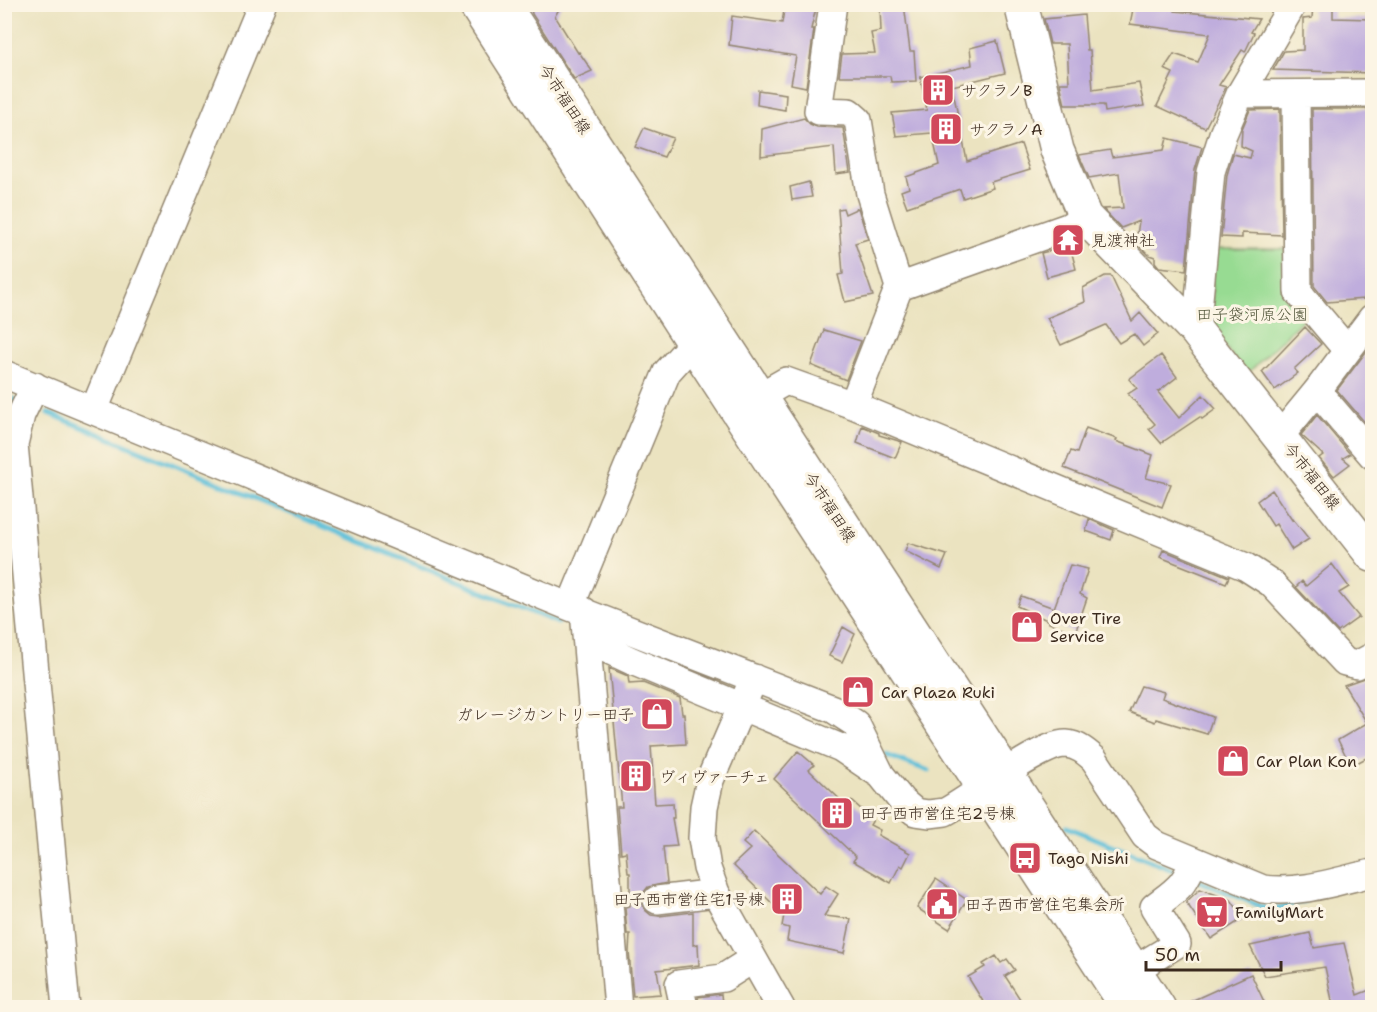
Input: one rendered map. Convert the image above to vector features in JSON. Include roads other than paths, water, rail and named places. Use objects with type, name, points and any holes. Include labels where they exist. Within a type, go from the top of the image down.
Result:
[{"type":"main road","name":"今市福田線","points":[[475,4],[693,344],[995,781],[1134,970],[1159,1008]]},
{"type":"main road","name":"今市福田線","points":[[503,4],[758,397],[995,781],[1128,1008]]},
{"type":"main road","name":"今市福田線","points":[[1021,4],[1057,150],[1085,217],[1197,331],[1372,555]]},
{"type":"street","points":[[94,410],[262,4]]},
{"type":"street","points":[[833,4],[818,111],[849,112],[858,120],[870,194],[899,287],[853,405]]},
{"type":"street","points":[[1197,331],[1211,172],[1223,134],[1240,94],[1293,4]]},
{"type":"street","points":[[1240,94],[1372,93]]},
{"type":"street","points":[[1296,94],[1298,292],[1347,350]]},
{"type":"street","points":[[899,287],[1068,227],[1085,217]]},
{"type":"street","points":[[1280,436],[1372,318]]},
{"type":"street","points":[[618,1008],[587,640],[577,609],[667,372],[693,344]]},
{"type":"street","points":[[4,374],[577,609],[832,709],[856,724],[881,775],[902,801],[915,812],[929,814],[945,812],[1033,756],[1054,746],[1067,744],[1083,749],[1094,759],[1145,836],[1190,869],[1263,889],[1279,891],[1294,890],[1372,873]]},
{"type":"street","points":[[758,397],[786,381],[853,405],[1246,567],[1272,583],[1345,663],[1357,665],[1372,657]]},
{"type":"street","points":[[34,386],[21,415],[14,444],[66,1008]]},
{"type":"street","points":[[1317,391],[1372,455]]},
{"type":"street","points":[[587,640],[841,748],[881,775]]},
{"type":"street","points":[[754,678],[710,780],[704,807],[702,838],[707,868],[716,893],[781,1008]]},
{"type":"street","points":[[1134,970],[1177,944],[1154,907],[1181,887],[1190,869]]},
{"type":"street","points":[[657,900],[716,893]]},
{"type":"street","points":[[684,1007],[679,984],[723,978],[753,959]]},
{"type":"waterway","points":[[4,396],[18,401]]},
{"type":"waterway","points":[[48,413],[558,623]]},
{"type":"waterway","points":[[886,755],[929,771]]},
{"type":"waterway","points":[[1067,827],[1180,873]]},
{"type":"waterway","points":[[1194,879],[1270,910],[1304,901]]},
{"type":"place","name":"サクラノB","points":[[938,90]]},
{"type":"place","name":"サクラノA","points":[[946,129]]},
{"type":"place","name":"見渡神社","points":[[1068,240]]},
{"type":"place","name":"Over Tire Service","points":[[1027,627]]},
{"type":"place","name":"Car Plaza Ruki","points":[[858,692]]},
{"type":"place","name":"ガレージカントリー田子","points":[[657,714]]},
{"type":"place","name":"Car Plan Kon","points":[[1233,761]]},
{"type":"place","name":"ヴィヴァーチェ","points":[[636,776]]},
{"type":"place","name":"田子西市営住宅2号棟","points":[[837,813]]},
{"type":"place","name":"Tago Nishi","points":[[1025,858]]},
{"type":"place","name":"田子西市営住宅1号棟","points":[[787,899]]},
{"type":"place","name":"田子西市営住宅集会所","points":[[942,904]]},
{"type":"place","name":"FamilyMart","points":[[1212,912]]},
{"type":"park label","name":"田子袋河原公園","points":[[1252,314]]}]
